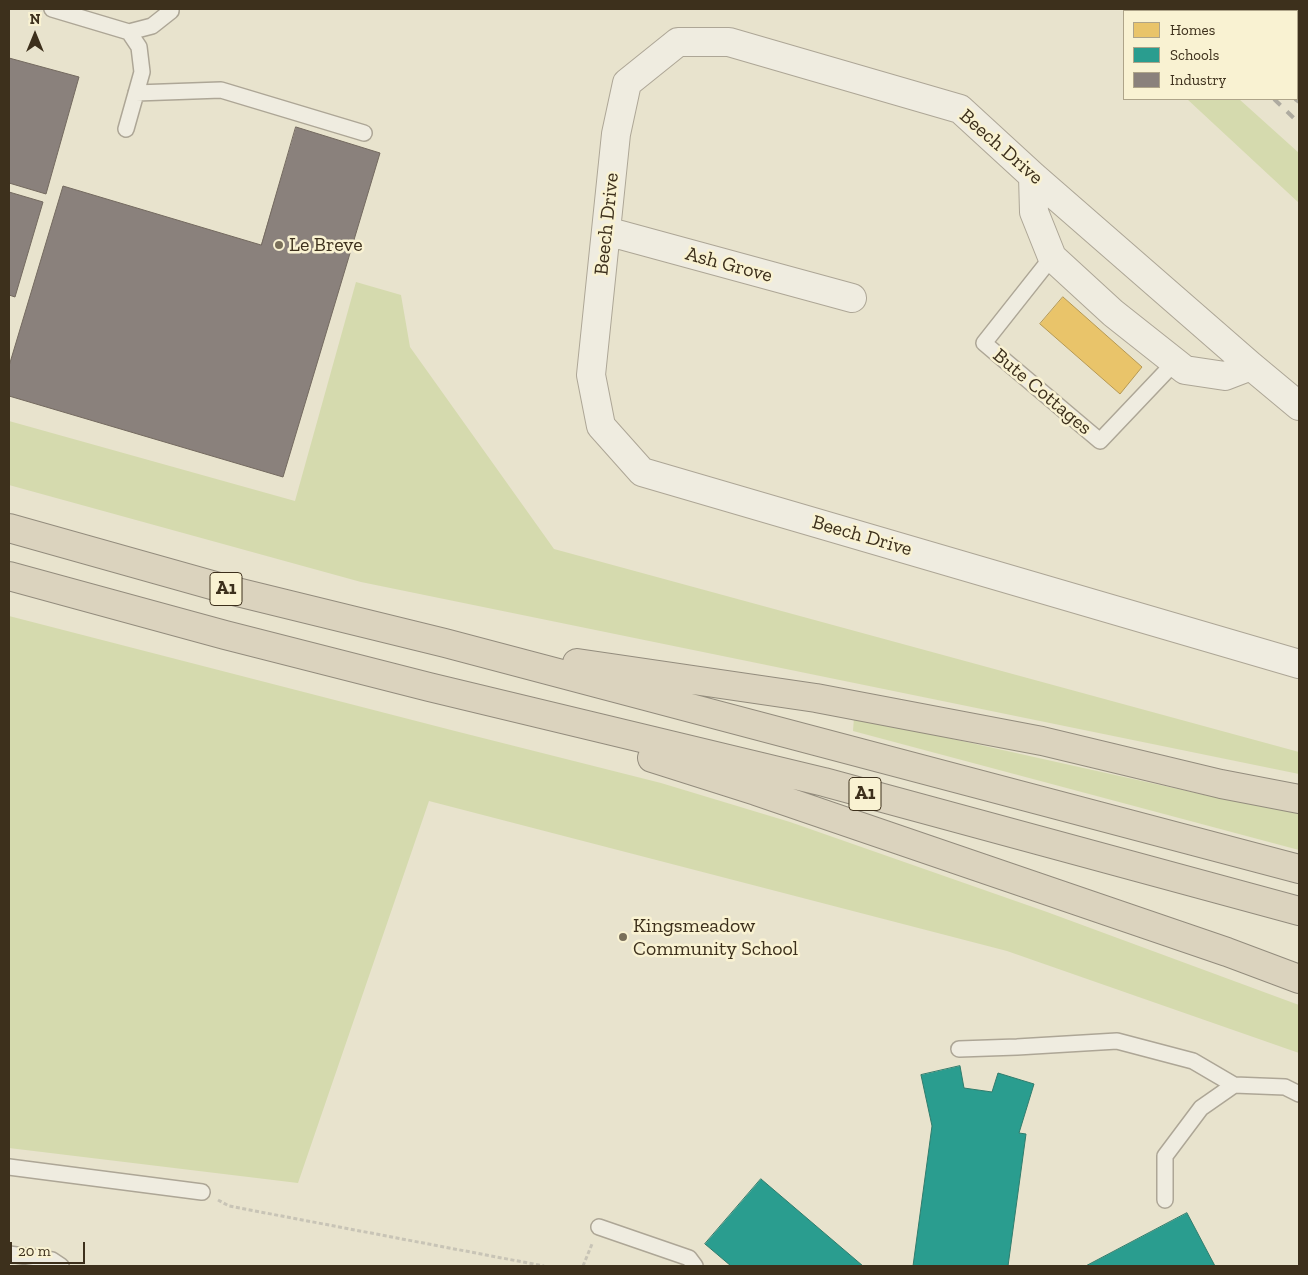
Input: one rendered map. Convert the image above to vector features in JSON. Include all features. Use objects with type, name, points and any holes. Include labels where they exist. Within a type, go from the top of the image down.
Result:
[{"type":"highway","name":"A1","points":[[9,528],[233,591],[445,643],[1299,869]]},
{"type":"highway","name":"A1","points":[[9,576],[429,688],[824,782],[1299,910]]},
{"type":"highway","points":[[445,643],[816,698],[1042,740],[1221,784],[1299,799]]},
{"type":"highway","points":[[429,688],[766,794],[1227,952],[1299,979]]},
{"type":"street","name":"Beech Drive","points":[[1299,406],[1034,176],[960,108],[729,42],[678,42],[627,83],[616,134],[591,374],[601,426],[642,472],[1299,664]]},
{"type":"street","points":[[1034,176],[1034,212],[1052,257],[1114,313],[1185,370],[1225,376],[1251,366]]},
{"type":"street","name":"Ash Grove","points":[[606,231],[852,298]]},
{"type":"lane","points":[[52,9],[130,32],[152,26],[171,9]]},
{"type":"lane","points":[[126,129],[142,72],[139,47],[130,32]]},
{"type":"lane","points":[[136,93],[221,90],[364,133]]},
{"type":"lane","name":"Bute Cottages","points":[[1052,257],[984,343],[1100,441],[1175,362]]},
{"type":"lane","points":[[959,1049],[1117,1041],[1193,1060],[1234,1085],[1285,1088],[1299,1094]]},
{"type":"lane","points":[[1165,1200],[1165,1156],[1201,1108],[1234,1085]]},
{"type":"lane","points":[[9,1167],[202,1192]]},
{"type":"lane","points":[[599,1227],[689,1258],[695,1266]]},
{"type":"lane","points":[[9,1254],[52,1260],[61,1266]]},
{"type":"path","points":[[202,1192],[228,1206],[544,1266]]},
{"type":"green space","points":[[1188,100],[1240,100],[1299,153],[1299,203]]},
{"type":"green space","points":[[356,282],[401,295],[410,347],[554,549],[1299,752],[1299,774],[361,582],[9,485],[9,421],[295,501]]},
{"type":"green space","points":[[9,616],[661,783],[790,822],[1047,912],[1299,1005],[1299,1053],[1007,951],[429,801],[298,1183],[9,1148]]},
{"type":"green space","points":[[854,717],[1214,797],[1299,813],[1299,850],[853,731]]},
{"type":"building: Homes","points":[[1063,297],[1142,367],[1120,394],[1040,324]]},
{"type":"building: Schools","points":[[960,1066],[964,1088],[992,1092],[998,1073],[1034,1084],[1019,1133],[1026,1134],[1008,1266],[913,1266],[932,1126],[921,1075]]},
{"type":"building: Schools","points":[[761,1179],[863,1266],[731,1266],[705,1244]]},
{"type":"building: Schools","points":[[1187,1213],[1215,1266],[1086,1266]]},
{"type":"building: Industry","points":[[9,58],[79,77],[46,194],[9,183]]},
{"type":"building: Industry","points":[[296,127],[380,153],[283,477],[9,396],[9,366],[63,186],[261,245]]},
{"type":"building: Industry","points":[[9,192],[43,202],[15,297],[9,295]]},
{"type":"railway","points":[[1275,100],[1299,123]]},
{"type":"place","name":"Le Breve","points":[[279,245]]},
{"type":"place","name":"Kingsmeadow Community School","points":[[623,937]]}]
